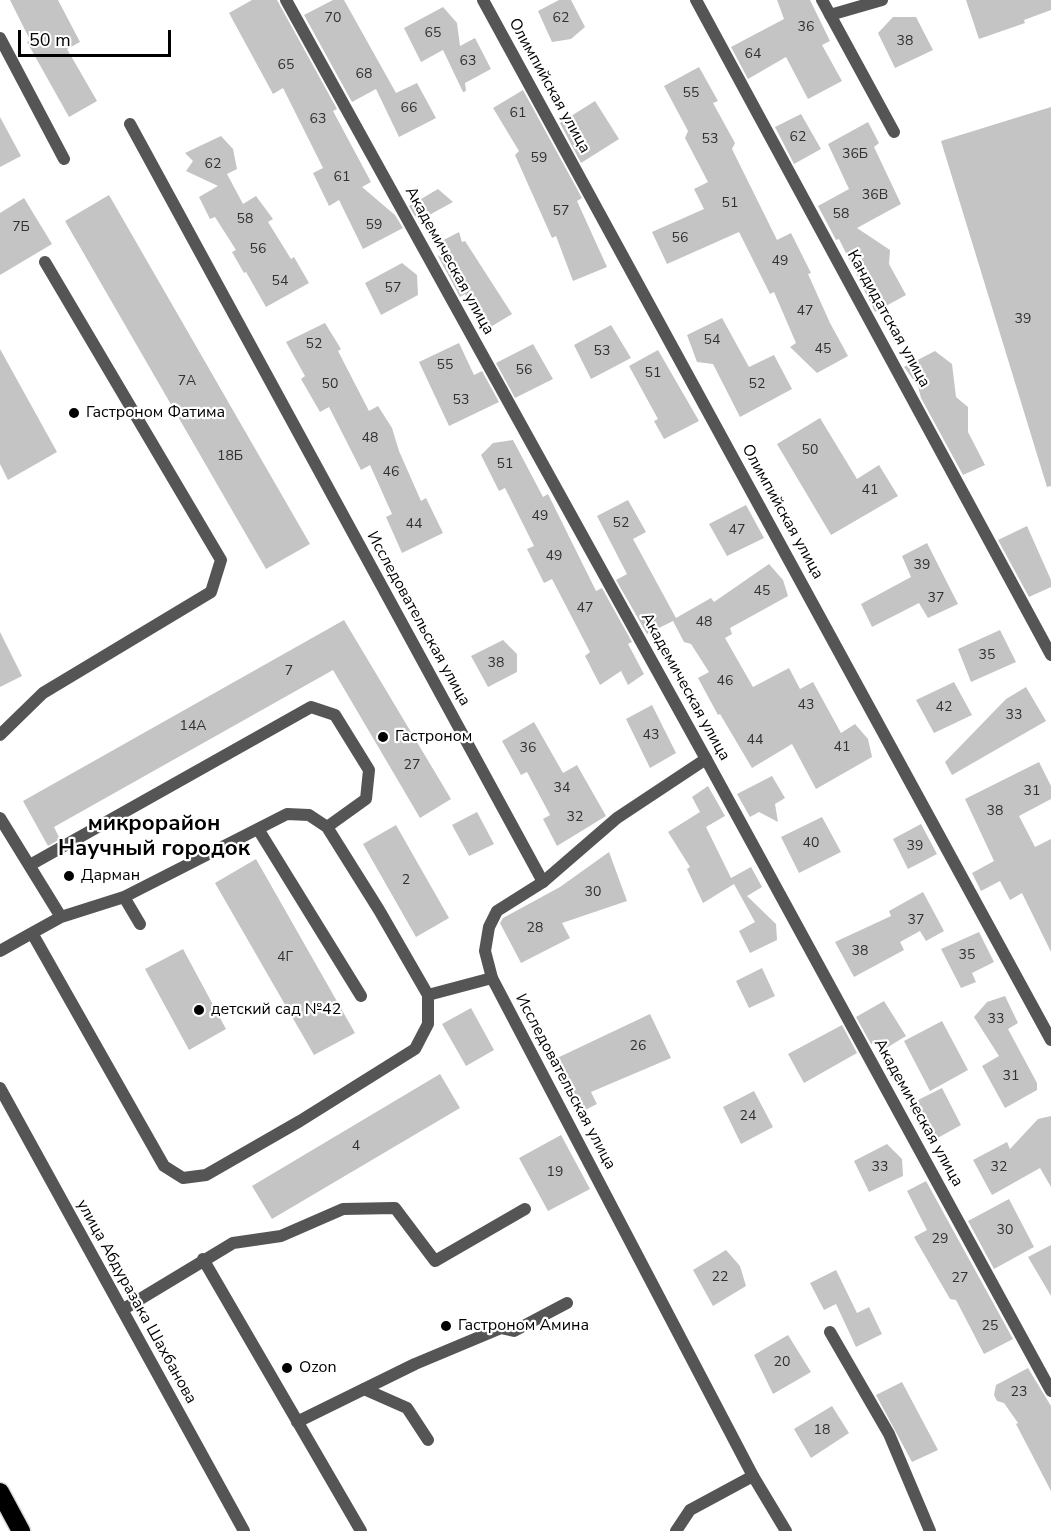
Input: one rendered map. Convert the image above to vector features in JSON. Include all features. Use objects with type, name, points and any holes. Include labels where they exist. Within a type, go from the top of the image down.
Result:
[{"type":"highway","points":[[0,1492],[21,1531]]},
{"type":"street","name":"Академическая улица","points":[[285,0],[706,759],[1051,1391]]},
{"type":"street","name":"Олимпийская улица","points":[[483,0],[1051,1040]]},
{"type":"street","name":"Кандидатская улица","points":[[696,0],[1051,655]]},
{"type":"street","points":[[822,0],[894,132]]},
{"type":"street","points":[[830,15],[882,0]]},
{"type":"street","points":[[0,38],[64,159]]},
{"type":"street","name":"Исследовательская улица","points":[[130,124],[543,882],[497,911],[489,927],[485,951],[492,978],[753,1476],[786,1531]]},
{"type":"street","points":[[0,735],[43,693],[211,592],[221,560],[45,262]]},
{"type":"street","points":[[30,865],[311,707],[336,715],[369,770],[366,799],[327,827]]},
{"type":"street","points":[[543,882],[617,818],[706,759]]},
{"type":"street","points":[[0,951],[32,933],[61,917],[124,897],[287,814],[309,815],[327,827],[379,910],[428,995],[428,1024],[414,1049],[300,1121],[206,1175],[183,1178],[164,1166],[32,933]]},
{"type":"street","points":[[0,818],[61,917]]},
{"type":"street","points":[[258,829],[361,996]]},
{"type":"street","points":[[124,897],[140,924]]},
{"type":"street","points":[[428,995],[492,978]]},
{"type":"street","name":"улица Абдуразака Шахбанова","points":[[0,1088],[244,1531]]},
{"type":"street","points":[[122,1310],[232,1243],[282,1236],[343,1209],[395,1208],[435,1261],[525,1209]]},
{"type":"street","points":[[203,1259],[361,1531]]},
{"type":"street","points":[[297,1422],[364,1389],[501,1328],[514,1331],[567,1303]]},
{"type":"street","points":[[830,1332],[889,1434],[930,1531]]},
{"type":"street","points":[[364,1389],[407,1408],[428,1440]]},
{"type":"street","points":[[676,1531],[690,1510],[753,1476]]},
{"type":"building","points":[[10,0],[58,0],[80,42],[67,49],[97,101],[69,117],[27,42],[30,40]]},
{"type":"building","points":[[252,0],[277,0],[337,109],[333,111],[371,182],[362,187],[395,215],[403,228],[363,249],[339,200],[329,206],[313,173],[323,168],[283,88],[273,94],[229,13]]},
{"type":"building","points":[[333,0],[344,0],[396,93],[417,83],[436,118],[399,137],[376,89],[352,102],[304,15]]},
{"type":"building","points":[[559,0],[571,0],[585,27],[571,39],[552,42],[538,11]]},
{"type":"building","points":[[777,0],[810,0],[830,41],[822,45],[842,81],[808,99],[786,57],[748,79],[731,47],[784,19]]},
{"type":"building","points":[[966,0],[1051,0],[1051,10],[1024,20],[1025,23],[979,39]]},
{"type":"building","points":[[443,7],[457,23],[460,46],[475,38],[491,69],[465,83],[466,91],[463,92],[443,50],[421,62],[404,28]]},
{"type":"building","points":[[893,17],[916,17],[933,50],[895,68],[878,33]]},
{"type":"building","points":[[699,67],[718,101],[713,103],[735,143],[732,149],[777,240],[791,233],[811,273],[808,274],[830,323],[848,356],[817,373],[790,347],[796,343],[774,292],[770,294],[739,232],[667,264],[652,232],[704,209],[694,189],[708,182],[685,138],[688,131],[664,86]]},
{"type":"building","points":[[523,90],[582,198],[577,201],[607,267],[573,281],[556,236],[552,238],[515,155],[519,151],[493,108]]},
{"type":"building","points":[[595,101],[619,139],[581,163],[560,123]]},
{"type":"building","points":[[1051,107],[1051,486],[1047,487],[941,141]]},
{"type":"building","points":[[801,114],[821,149],[794,164],[775,127]]},
{"type":"building","points":[[0,117],[21,156],[0,167]]},
{"type":"building","points":[[868,122],[879,143],[874,147],[901,204],[857,228],[890,250],[889,264],[906,295],[875,312],[839,239],[836,240],[818,206],[849,189],[828,144]]},
{"type":"building","points":[[221,136],[233,149],[237,169],[227,174],[243,204],[256,196],[273,219],[268,222],[291,259],[294,257],[309,283],[266,307],[232,252],[236,250],[215,217],[210,219],[199,197],[218,186],[186,171],[193,161],[185,153]]},
{"type":"building","points":[[438,189],[453,202],[420,220],[416,213],[416,218],[409,206]]},
{"type":"building","points":[[109,195],[310,544],[266,569],[65,221]]},
{"type":"building","points":[[24,198],[52,244],[0,275],[0,213]]},
{"type":"building","points":[[459,232],[462,242],[465,241],[512,314],[484,331],[465,294],[460,297],[438,256],[441,254],[436,244]]},
{"type":"building","points":[[402,263],[417,275],[418,295],[381,315],[365,283]]},
{"type":"building","points":[[722,318],[749,367],[774,355],[792,389],[740,417],[713,364],[697,362],[687,335]]},
{"type":"building","points":[[325,323],[341,349],[338,351],[369,411],[378,406],[392,428],[399,451],[421,501],[426,498],[443,533],[402,553],[386,517],[392,514],[370,465],[361,470],[329,407],[320,412],[301,379],[305,376],[286,342]]},
{"type":"building","points":[[611,325],[631,358],[591,379],[574,345]]},
{"type":"building","points":[[459,343],[474,375],[482,371],[499,402],[449,426],[419,362]]},
{"type":"building","points":[[533,344],[553,379],[515,398],[496,363]]},
{"type":"building","points":[[0,349],[57,452],[8,480],[0,464]]},
{"type":"building","points":[[658,350],[699,421],[664,439],[654,421],[658,419],[629,366]]},
{"type":"building","points":[[935,351],[952,364],[956,397],[968,407],[968,432],[985,465],[963,475],[921,398],[918,386],[904,367]]},
{"type":"building","points":[[820,418],[857,479],[879,465],[898,496],[831,535],[777,444]]},
{"type":"building","points":[[513,440],[543,497],[548,494],[596,591],[602,588],[632,642],[628,644],[644,674],[628,685],[621,671],[600,685],[585,656],[590,652],[552,579],[544,583],[527,549],[534,546],[505,488],[499,491],[481,455],[493,443]]},
{"type":"building","points":[[628,500],[646,532],[633,539],[676,618],[711,598],[714,602],[769,564],[783,580],[788,596],[730,628],[732,634],[725,638],[753,687],[789,668],[800,689],[813,682],[841,733],[855,724],[868,739],[872,757],[816,789],[792,744],[752,768],[720,714],[718,715],[698,678],[709,672],[691,644],[684,642],[673,621],[647,634],[616,580],[627,574],[597,516]]},
{"type":"building","points":[[746,505],[764,538],[727,556],[709,524]]},
{"type":"building","points":[[1027,526],[1051,580],[1051,587],[1029,597],[998,540]]},
{"type":"building","points":[[927,543],[958,604],[928,618],[919,603],[872,627],[861,604],[911,577],[902,556]]},
{"type":"building","points":[[344,620],[451,799],[420,818],[333,670],[54,827],[60,839],[48,846],[23,801]]},
{"type":"building","points":[[1000,630],[1016,662],[971,682],[958,649]]},
{"type":"building","points":[[0,632],[22,676],[0,687]]},
{"type":"building","points":[[503,640],[517,654],[517,672],[488,687],[471,656]]},
{"type":"building","points":[[954,682],[972,715],[934,733],[916,700]]},
{"type":"building","points":[[1026,687],[1046,721],[952,775],[945,762],[1006,699]]},
{"type":"building","points":[[652,705],[676,753],[650,768],[626,719]]},
{"type":"building","points":[[534,722],[563,773],[577,765],[606,816],[557,846],[543,819],[550,815],[527,772],[521,775],[502,741]]},
{"type":"building","points":[[1039,762],[1051,786],[1051,799],[1019,816],[1035,847],[1051,839],[1051,952],[1022,893],[1010,900],[1000,881],[981,891],[972,873],[994,861],[965,799]]},
{"type":"building","points":[[772,776],[785,798],[775,804],[778,822],[759,812],[750,817],[737,794]]},
{"type":"building","points":[[708,786],[725,816],[706,827],[731,878],[751,867],[762,887],[747,896],[776,924],[777,940],[750,953],[739,931],[755,922],[734,884],[703,903],[687,869],[690,867],[668,832],[700,812],[692,797]]},
{"type":"building","points":[[477,812],[494,844],[469,856],[452,825]]},
{"type":"building","points":[[822,817],[841,852],[799,873],[781,837]]},
{"type":"building","points":[[921,824],[937,854],[908,869],[893,839]]},
{"type":"building","points":[[396,825],[449,918],[416,937],[363,844]]},
{"type":"building","points":[[609,852],[627,901],[562,923],[570,938],[521,963],[500,923],[503,918],[560,887]]},
{"type":"building","points":[[256,859],[355,1033],[314,1055],[215,883]]},
{"type":"building","points":[[923,892],[944,931],[926,941],[920,931],[900,942],[904,950],[854,977],[835,942],[891,916],[889,911]]},
{"type":"building","points":[[979,932],[994,962],[972,973],[976,982],[961,988],[941,949]]},
{"type":"building","points":[[183,949],[226,1029],[189,1050],[145,969]]},
{"type":"building","points":[[762,968],[775,996],[749,1008],[736,981]]},
{"type":"building","points":[[1005,996],[1018,1023],[1008,1029],[1037,1083],[1037,1090],[1005,1108],[982,1066],[999,1056],[974,1017],[987,1002]]},
{"type":"building","points":[[884,1001],[906,1036],[883,1050],[878,1041],[871,1044],[856,1017]]},
{"type":"building","points":[[471,1008],[494,1050],[466,1066],[442,1024]]},
{"type":"building","points":[[650,1014],[671,1058],[591,1092],[597,1104],[581,1112],[555,1059]]},
{"type":"building","points":[[942,1021],[968,1070],[930,1091],[904,1041]]},
{"type":"building","points":[[842,1025],[857,1053],[804,1083],[788,1054]]},
{"type":"building","points":[[440,1074],[460,1108],[272,1219],[252,1186]]},
{"type":"building","points":[[942,1088],[961,1125],[934,1140],[914,1102]]},
{"type":"building","points":[[754,1091],[773,1127],[741,1144],[723,1107]]},
{"type":"building","points":[[1051,1116],[1051,1187],[1040,1168],[992,1195],[973,1160],[1007,1142],[1010,1149],[1038,1119]]},
{"type":"building","points":[[561,1135],[590,1189],[548,1211],[519,1158]]},
{"type":"building","points":[[887,1144],[902,1159],[903,1176],[869,1192],[854,1161]]},
{"type":"building","points":[[926,1181],[1013,1339],[984,1354],[956,1300],[950,1299],[914,1237],[927,1230],[907,1191]]},
{"type":"building","points":[[1009,1199],[1034,1247],[994,1269],[968,1221]]},
{"type":"building","points":[[1051,1245],[1051,1296],[1028,1257]]},
{"type":"building","points":[[726,1250],[740,1266],[746,1286],[713,1306],[693,1270]]},
{"type":"building","points":[[836,1270],[857,1313],[869,1307],[882,1334],[856,1347],[836,1304],[824,1310],[810,1283]]},
{"type":"building","points":[[788,1335],[811,1372],[773,1394],[754,1355]]},
{"type":"building","points":[[1028,1368],[1051,1406],[1051,1491],[1016,1424],[1018,1423],[1004,1403],[997,1401],[994,1395],[996,1385]]},
{"type":"building","points":[[902,1382],[938,1450],[912,1462],[876,1395]]},
{"type":"building","points":[[832,1406],[849,1433],[811,1458],[794,1429]]},
{"type":"place","name":"Гастроном Фатима","points":[[74,413]]},
{"type":"place","name":"Гастроном","points":[[383,737]]},
{"type":"place","name":"Дарман","points":[[69,876]]},
{"type":"place","name":"детский сад №42","points":[[199,1010]]},
{"type":"place","name":"Гастроном Амина","points":[[446,1326]]},
{"type":"place","name":"Ozon","points":[[287,1368]]},
{"type":"district","name":"микрорайон Научный городок","points":[[154,838]]}]
